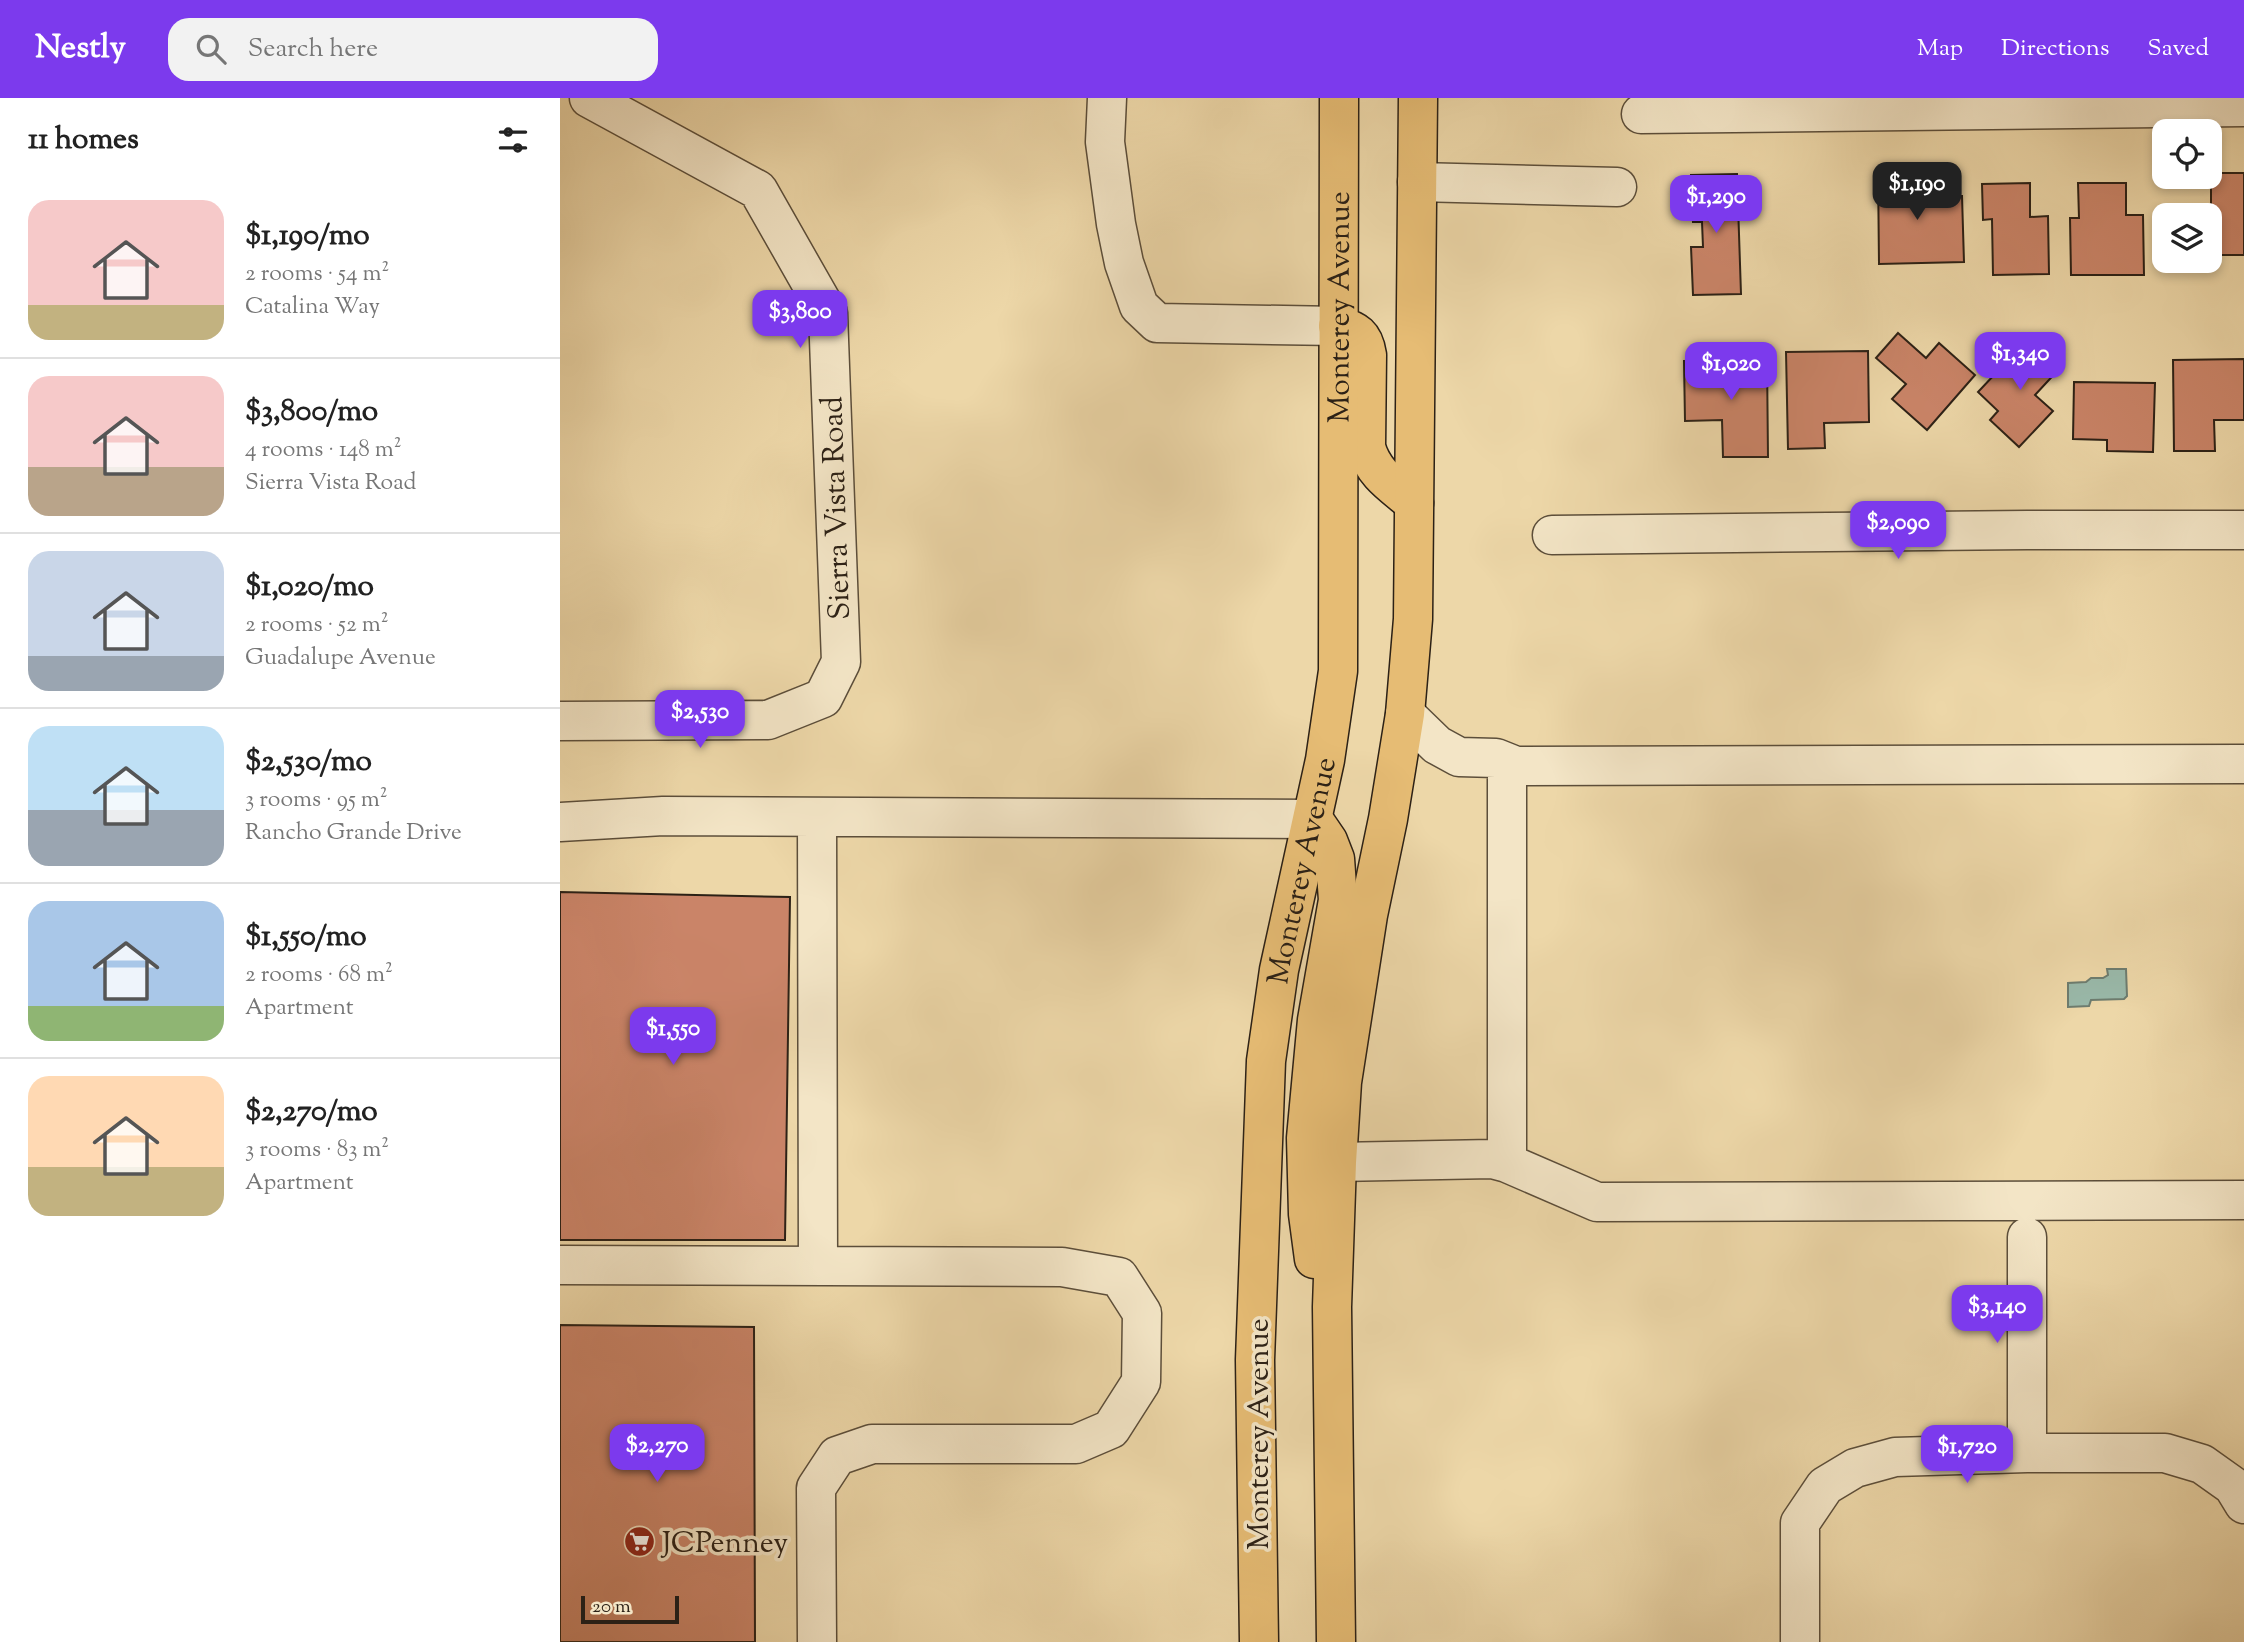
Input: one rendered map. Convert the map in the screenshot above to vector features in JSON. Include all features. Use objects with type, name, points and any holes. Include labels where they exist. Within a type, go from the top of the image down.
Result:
[{"type":"main road","name":"Monterey Avenue","points":[[1259,1642],[1255,1360],[1266,1060],[1279,970],[1325,760],[1338,671],[1339,98]]},
{"type":"main road","points":[[1336,1642],[1332,1307],[1337,1161],[1342,1082],[1368,915],[1388,818],[1405,714],[1413,619],[1418,98]]},
{"type":"main road","points":[[1338,326],[1360,334],[1365,343],[1366,447],[1370,461],[1378,473],[1414,503]]},
{"type":"main road","points":[[1313,818],[1328,841],[1335,859],[1338,900],[1317,1020],[1306,1138],[1308,1214],[1314,1262],[1332,1307]]},
{"type":"street","name":"Sierra Vista Road","points":[[560,721],[768,720],[823,698],[841,662],[828,313],[758,190],[589,98]]},
{"type":"street","points":[[1107,98],[1105,142],[1116,224],[1130,286],[1139,306],[1157,323],[1338,326]]},
{"type":"street","points":[[1641,114],[2244,107]]},
{"type":"street","points":[[1417,182],[1617,187]]},
{"type":"street","points":[[1552,535],[2244,530]]},
{"type":"street","points":[[1405,714],[1437,745],[1459,757],[1496,758],[1516,766],[2244,764]]},
{"type":"street","points":[[1507,763],[1507,1163]]},
{"type":"street","points":[[560,822],[663,816],[1313,818]]},
{"type":"street","points":[[817,817],[818,1266]]},
{"type":"street","points":[[1337,1161],[1492,1159],[1597,1202],[2244,1200]]},
{"type":"street","points":[[2027,1237],[2027,1453]]},
{"type":"street","points":[[560,1265],[1062,1267],[1119,1277],[1142,1313],[1141,1382],[1111,1429],[1076,1444],[872,1444],[837,1456],[816,1488],[817,1642]]},
{"type":"street","points":[[1800,1642],[1800,1523],[1825,1486],[1855,1468],[1895,1457],[2027,1453],[2165,1454],[2202,1464],[2233,1486],[2244,1504]]},
{"type":"shaded area","points":[[2107,969],[2126,969],[2127,996],[2124,999],[2091,1000],[2089,1006],[2068,1007],[2068,983],[2103,978],[2108,975]]},
{"type":"building","points":[[1917,168],[1918,197],[1962,196],[1964,262],[1879,264],[1878,169]]},
{"type":"building","points":[[2222,173],[2244,173],[2244,255],[2222,255],[2222,203],[2211,203],[2211,189],[2222,189]]},
{"type":"building","points":[[1737,174],[1741,294],[1693,295],[1691,247],[1703,247],[1702,222],[1693,222],[1691,175]]},
{"type":"building","points":[[2030,183],[2030,217],[2048,216],[2049,274],[1993,275],[1992,219],[1983,220],[1982,184]]},
{"type":"building","points":[[2078,183],[2126,183],[2126,215],[2143,215],[2144,275],[2071,275],[2070,218],[2079,218]]},
{"type":"building","points":[[1898,333],[1926,358],[1939,343],[1975,375],[1927,430],[1892,399],[1906,384],[1876,358]]},
{"type":"building","points":[[2029,338],[2060,368],[2035,395],[2053,411],[2019,447],[1990,420],[1998,411],[1978,392]]},
{"type":"building","points":[[1868,351],[1869,422],[1824,423],[1825,448],[1788,449],[1786,352]]},
{"type":"building","points":[[1767,359],[1768,457],[1723,457],[1722,420],[1685,421],[1684,361]]},
{"type":"building","points":[[2244,359],[2244,420],[2214,420],[2215,451],[2174,451],[2173,360]]},
{"type":"building","points":[[2074,382],[2155,383],[2153,452],[2107,451],[2107,440],[2073,439]]},
{"type":"building","points":[[560,892],[790,897],[785,1240],[560,1240]]},
{"type":"building","points":[[560,1325],[754,1327],[755,1642],[560,1642]]},
{"type":"place","name":"JCPenney","points":[[639,1542]]}]
